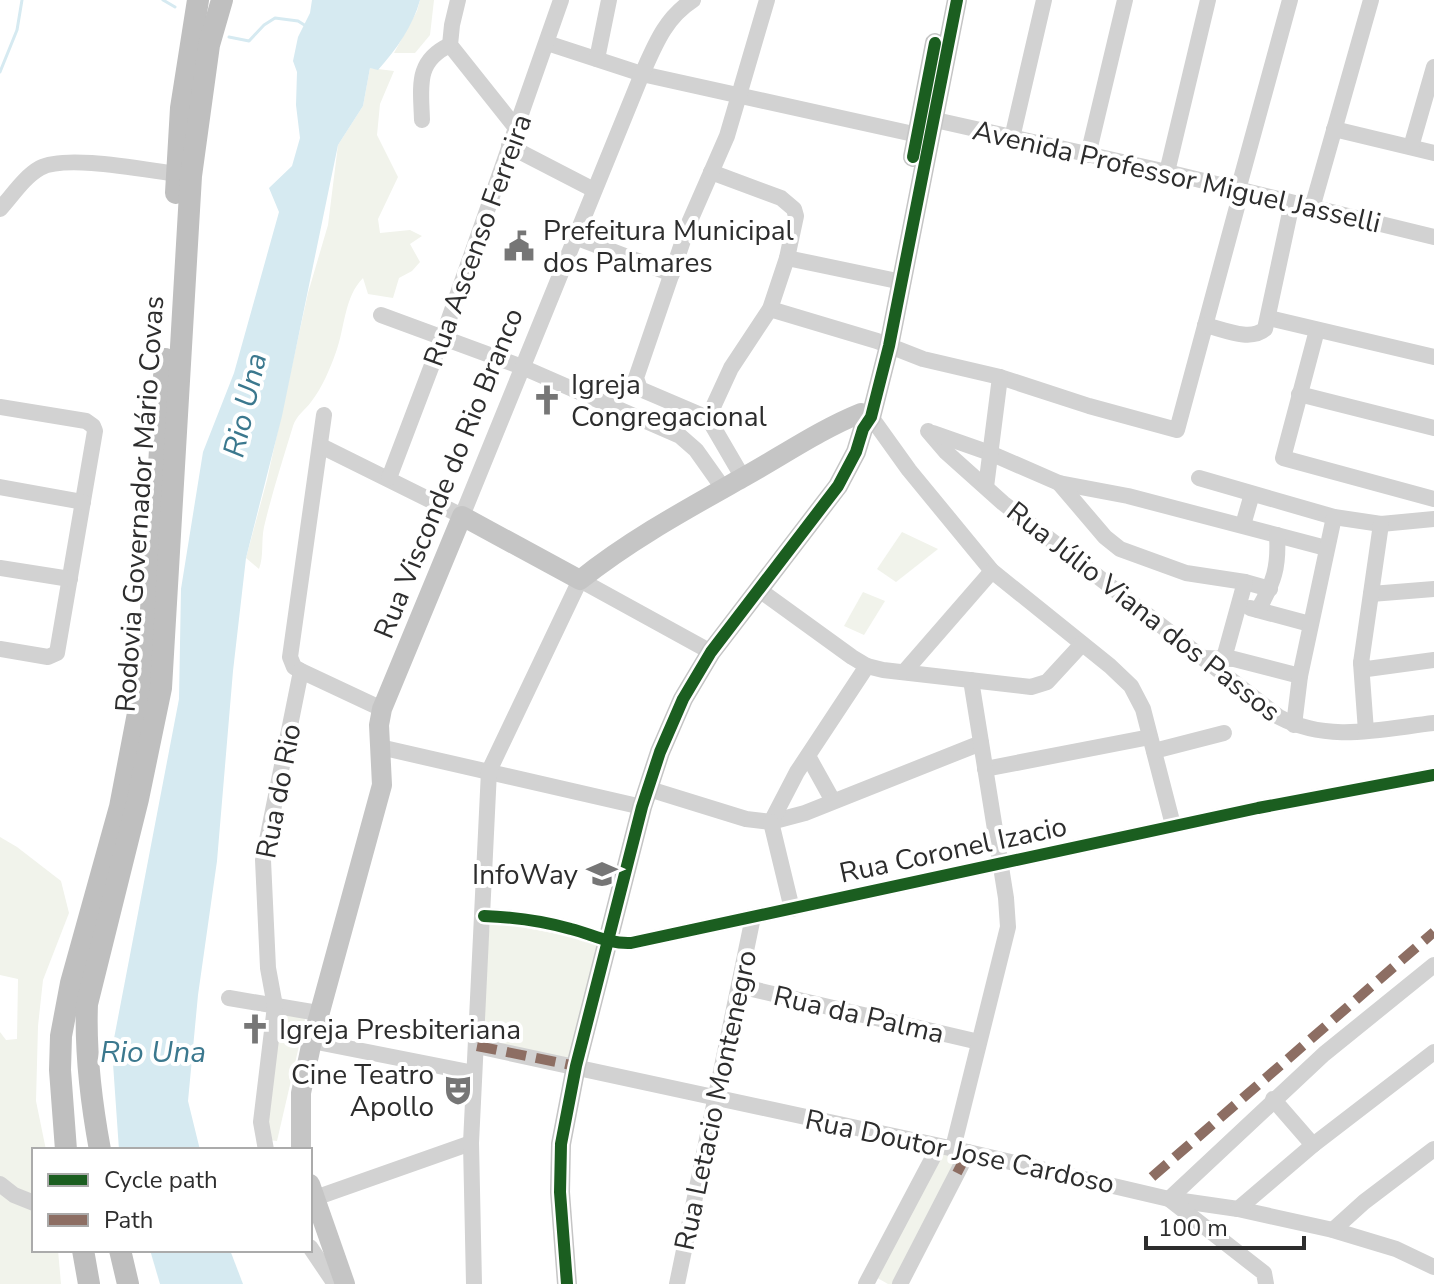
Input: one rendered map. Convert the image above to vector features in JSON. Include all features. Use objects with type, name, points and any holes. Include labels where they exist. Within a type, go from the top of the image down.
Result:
[{"type":"highway","name":"Rodovia Governador Mário Covas","points":[[66,1148],[60,1070],[61,1036],[71,983],[120,807],[143,687],[150,628],[181,108],[198,0]]},
{"type":"highway","name":"Rodovia Governador Mário Covas","points":[[100,1148],[85,1039],[87,1004],[138,799],[161,688],[191,176],[209,45],[222,0]]},
{"type":"highway","points":[[83,1252],[89,1284]]},
{"type":"highway","points":[[116,1284],[117,1252]]},
{"type":"highway","points":[[118,1252],[128,1284]]},
{"type":"main road","points":[[567,1284],[560,1157],[576,1066],[646,798],[669,728],[711,652],[838,486],[856,452],[896,280],[943,0]]},
{"type":"main road","points":[[924,123],[957,0]]},
{"type":"main road","points":[[462,516],[580,580],[621,550],[831,426],[865,420]]},
{"type":"main road","name":"Rua Visconde do Rio Branco","points":[[301,1148],[301,1093],[318,1013],[382,785],[382,709],[462,516]]},
{"type":"main road","points":[[312,1191],[345,1284]]},
{"type":"street","points":[[458,0],[450,45],[516,128]]},
{"type":"street","name":"Rua Ascenso Ferreira","points":[[389,478],[443,336],[561,0]]},
{"type":"street","points":[[597,59],[609,0]]},
{"type":"street","name":"Rua Visconde do Rio Branco","points":[[462,516],[642,74],[666,24],[693,0]]},
{"type":"street","points":[[743,478],[708,418],[640,389],[636,378],[689,223],[727,136],[767,0]]},
{"type":"street","points":[[1012,138],[1044,0]]},
{"type":"street","points":[[1088,155],[1125,0]]},
{"type":"street","points":[[1167,172],[1208,0]]},
{"type":"street","points":[[1238,190],[1290,0]]},
{"type":"street","points":[[1312,208],[1371,0]]},
{"type":"street","name":"Avenida Professor Miguel Jasselli","points":[[547,43],[642,74],[740,96],[1012,138],[1434,237]]},
{"type":"street","points":[[422,120],[420,76],[436,51],[450,45]]},
{"type":"street","points":[[1411,147],[1433,72]]},
{"type":"street","points":[[1334,129],[1434,153]]},
{"type":"street","points":[[509,146],[594,190]]},
{"type":"street","points":[[0,209],[38,169],[49,165],[92,164],[177,174]]},
{"type":"street","points":[[708,418],[737,357],[770,309],[796,227],[794,209],[781,198],[711,172]]},
{"type":"street","points":[[1205,325],[1250,336],[1262,332],[1269,318],[1292,203]]},
{"type":"street","points":[[770,309],[883,343],[923,359],[1000,377],[1177,430],[1237,207]]},
{"type":"street","points":[[575,237],[672,274]]},
{"type":"street","points":[[787,258],[896,280]]},
{"type":"street","points":[[381,315],[522,367],[680,436],[696,450],[723,488]]},
{"type":"street","points":[[1269,318],[1434,357]]},
{"type":"street","points":[[1317,330],[1283,458],[1434,499]]},
{"type":"street","points":[[986,487],[1000,377]]},
{"type":"street","points":[[1299,394],[1434,428]]},
{"type":"street","points":[[0,407],[86,421],[93,426],[95,437],[57,653],[48,657],[0,649]]},
{"type":"street","name":"Rua do Rio","points":[[266,1148],[261,1122],[275,1006],[268,968],[263,860],[301,671],[294,667],[290,657],[324,415]]},
{"type":"street","points":[[865,420],[992,571],[1122,676],[1137,695],[1173,825]]},
{"type":"street","name":"Rua Júlio Viana dos Passos","points":[[990,453],[928,431],[946,452],[986,487],[1268,711],[1294,725],[1340,734],[1434,723]]},
{"type":"street","points":[[321,446],[462,516]]},
{"type":"street","points":[[990,453],[1059,483],[1128,496],[1326,548]]},
{"type":"street","points":[[1199,478],[1334,517],[1381,524],[1434,519]]},
{"type":"street","points":[[1059,483],[1105,537],[1120,549],[1186,573],[1270,589]]},
{"type":"street","points":[[0,487],[83,502]]},
{"type":"street","points":[[1243,525],[1252,494]]},
{"type":"street","points":[[1294,725],[1310,624],[1334,517]]},
{"type":"street","points":[[1366,731],[1361,663],[1381,524]]},
{"type":"street","points":[[1258,610],[1270,589],[1278,564],[1277,535]]},
{"type":"street","points":[[0,568],[70,579]]},
{"type":"street","points":[[905,671],[992,571]]},
{"type":"street","points":[[474,1284],[471,1143],[489,771],[580,580],[711,652]]},
{"type":"street","points":[[1224,658],[1245,582]]},
{"type":"street","points":[[758,589],[867,666],[1031,687],[1055,676],[1082,644]]},
{"type":"street","points":[[1371,594],[1434,589]]},
{"type":"street","points":[[1239,605],[1310,624]]},
{"type":"street","points":[[1203,658],[1224,658],[1300,676]]},
{"type":"street","points":[[1361,663],[1367,669],[1434,660]]},
{"type":"street","points":[[792,909],[771,822],[808,756],[867,666]]},
{"type":"street","points":[[301,671],[382,709]]},
{"type":"street","points":[[869,1283],[953,1149],[1008,927],[971,680]]},
{"type":"street","points":[[985,769],[1224,733]]},
{"type":"street","points":[[380,747],[489,771],[771,822],[805,813],[981,743]]},
{"type":"street","points":[[808,756],[833,801]]},
{"type":"street","name":"Rua Coronel Izacio","points":[[484,916],[564,927],[598,936],[608,943],[631,943],[1173,825],[1434,775]]},
{"type":"street","name":"Rua Letacio Montenegro","points":[[677,1284],[753,917]]},
{"type":"street","points":[[1267,1283],[1264,1273],[1169,1199],[1273,1099],[1434,965]]},
{"type":"street","name":"Rua da Palma","points":[[739,986],[979,1042]]},
{"type":"street","points":[[229,998],[318,1013]]},
{"type":"street","points":[[312,1041],[474,1073]]},
{"type":"street","name":"Rua Doutor Jose Cardoso","points":[[477,1046],[1169,1199],[1238,1209],[1333,1230],[1396,1249],[1434,1267]]},
{"type":"street","points":[[1238,1209],[1313,1145],[1434,1052]]},
{"type":"street","points":[[1273,1099],[1313,1145]]},
{"type":"street","points":[[312,1191],[471,1143]]},
{"type":"street","points":[[900,1284],[957,1173],[953,1149]]},
{"type":"street","points":[[1333,1230],[1364,1202],[1434,1149]]},
{"type":"street","points":[[0,1184],[14,1195],[32,1202]]},
{"type":"street","points":[[1396,1249],[1434,1257]]},
{"type":"street","points":[[312,1250],[335,1284]]},
{"type":"shaded area","points":[[420,0],[434,0],[430,35],[415,53],[394,53],[417,11]]},
{"type":"shaded area","points":[[370,68],[394,71],[380,104],[377,135],[398,177],[378,219],[380,233],[410,230],[422,236],[410,244],[420,262],[399,278],[393,298],[368,294],[363,278],[352,294],[328,372],[315,397],[293,426],[264,527],[259,569],[246,558],[267,480],[308,293],[328,225],[338,145],[363,106]]},
{"type":"shaded area","points":[[902,532],[938,549],[896,582],[877,569]]},
{"type":"shaded area","points":[[863,592],[885,601],[864,635],[844,626]]},
{"type":"shaded area","points":[[0,837],[61,881],[69,913],[43,980],[36,1101],[46,1148],[32,1148],[32,1252],[58,1252],[61,1284],[0,1284],[0,1032],[6,1040],[17,1039],[18,979],[0,975]]},
{"type":"shaded area","points":[[490,921],[599,942],[572,1060],[479,1044]]},
{"type":"shaded area","points":[[277,1011],[303,1013],[305,1020],[277,1141],[261,1139]]},
{"type":"shaded area","points":[[942,1150],[962,1156],[895,1284],[888,1284],[874,1276]]},
{"type":"water","name":"Rio Una","points":[[312,0],[420,0],[397,46],[378,70],[370,68],[363,106],[338,145],[282,416],[246,558],[217,861],[198,995],[188,1101],[200,1148],[119,1148],[112,1049],[179,699],[181,589],[203,452],[234,373],[279,212],[269,188],[292,166],[300,138],[296,105],[297,72],[293,61],[298,37],[310,13]]},
{"type":"water","points":[[151,1252],[231,1252],[243,1284],[160,1284]]},
{"type":"waterway","points":[[0,72],[17,30],[22,0]]},
{"type":"waterway","points":[[163,0],[175,7]]},
{"type":"waterway","points":[[229,37],[249,41],[275,18],[298,21],[306,26]]},
{"type":"marked path","points":[[1152,1177],[1434,932]]},
{"type":"marked path","points":[[477,1046],[576,1066]]},
{"type":"marked path","points":[[957,1173],[968,1152]]},
{"type":"cycle path","points":[[567,1284],[560,1192],[561,1144],[576,1066],[642,807],[660,752],[683,699],[711,652],[838,486],[871,417],[889,346],[957,0]]},
{"type":"cycle path","points":[[913,157],[935,43]]},
{"type":"cycle path","points":[[484,916],[539,922],[607,940],[631,943],[1258,808],[1434,775]]},
{"type":"place","name":"Prefeitura Municipal dos Palmares","points":[[519,246]]},
{"type":"place","name":"Igreja Congregacional","points":[[547,400]]},
{"type":"place","name":"InfoWay","points":[[602,874]]},
{"type":"place","name":"Igreja Presbiteriana","points":[[255,1029]]},
{"type":"place","name":"Cine Teatro Apollo","points":[[458,1090]]}]
